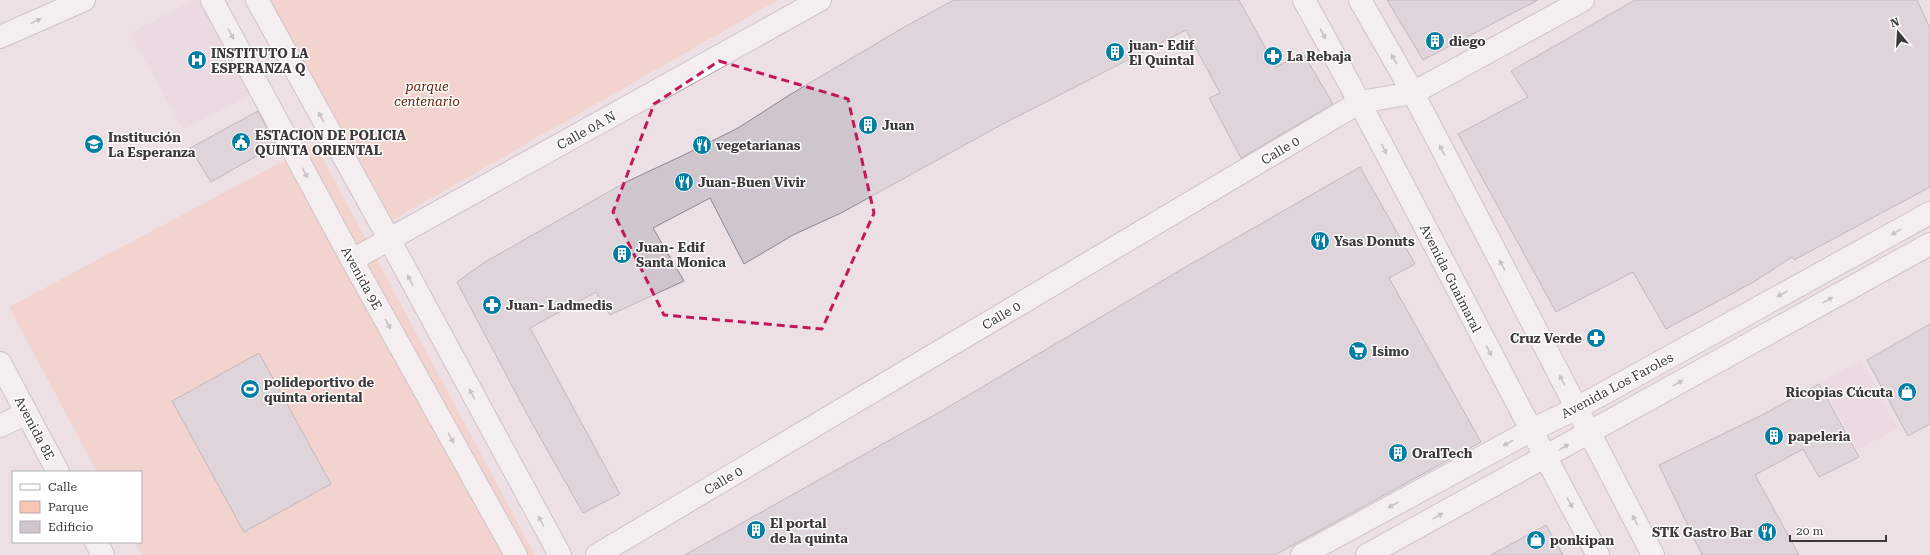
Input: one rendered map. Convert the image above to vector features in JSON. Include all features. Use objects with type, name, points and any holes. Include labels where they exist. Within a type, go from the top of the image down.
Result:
[{"type":"street","points":[[0,37],[84,0]]},
{"type":"street","name":"Avenida 9E","points":[[212,0],[352,260],[516,555]]},
{"type":"street","points":[[256,0],[389,240],[560,555]]},
{"type":"street","name":"Calle 0A N","points":[[352,260],[820,0]]},
{"type":"street","name":"Avenida Guaimaral","points":[[1304,0],[1360,102],[1530,430],[1598,555]]},
{"type":"street","points":[[1360,0],[1413,93],[1653,555]]},
{"type":"street","name":"Calle 0","points":[[597,555],[1360,102],[1413,93],[1583,0]]},
{"type":"street","name":"Avenida Los Faroles","points":[[1302,555],[1530,430],[1577,408],[1930,213]]},
{"type":"street","name":"Avenida Los Faroles","points":[[1367,555],[1930,244]]},
{"type":"street","name":"Avenida 8E","points":[[0,363],[57,471]]},
{"type":"street","points":[[0,426],[27,413]]},
{"type":"street","points":[[97,543],[103,555]]},
{"type":"highlighted area","points":[[719,61],[848,99],[874,213],[822,329],[664,315],[613,212],[654,104]]},
{"type":"shaded area","name":"INSTITUTO LA ESPERANZA Q","points":[[193,0],[218,0],[264,88],[183,130],[130,33]]},
{"type":"shaded area","points":[[1861,360],[1898,428],[1858,450],[1821,382]]},
{"type":"green space","name":"parque centenario","points":[[269,0],[778,0],[393,220]]},
{"type":"green space","name":"polideportivo de quinta oriental","points":[[315,144],[535,555],[142,555],[136,543],[142,543],[142,471],[96,471],[9,307]]},
{"type":"building","points":[[954,0],[1239,0],[1276,67],[1303,53],[1333,104],[1241,158],[1209,98],[1220,93],[1186,30],[1001,125],[841,213],[793,235],[744,264],[710,198],[653,228],[684,281],[610,315],[596,292],[530,328],[620,494],[583,513],[528,416],[457,282],[485,262],[626,182],[738,128],[791,94],[906,26]]},
{"type":"building","name":"diego","points":[[1387,0],[1538,0],[1423,60]]},
{"type":"building","points":[[1635,0],[1917,0],[1930,28],[1930,187],[1794,260],[1792,257],[1752,283],[1666,329],[1633,272],[1556,312],[1458,134],[1528,97],[1511,71]]},
{"type":"building","name":"ESTACION DE POLICIA QUINTA ORIENTAL","points":[[258,111],[276,145],[211,182],[190,148]]},
{"type":"building","points":[[1360,167],[1415,264],[1389,278],[1481,442],[1275,555],[685,555],[945,409],[1189,265]]},
{"type":"building","name":"Ricopias Cúcuta","points":[[1930,324],[1930,424],[1908,436],[1867,360]]},
{"type":"building","points":[[259,353],[331,484],[244,532],[172,401]]},
{"type":"building","points":[[1819,384],[1859,457],[1819,477],[1803,449],[1755,475],[1799,555],[1702,555],[1659,465],[1764,414]]},
{"type":"building","name":"ponkipan","points":[[1546,525],[1563,555],[1491,555]]},
{"type":"place","name":"diego","points":[[1435,41]]},
{"type":"place","name":"juan- Edif El Quintal","points":[[1115,52]]},
{"type":"place","name":"La Rebaja","points":[[1273,56]]},
{"type":"place","name":"INSTITUTO LA ESPERANZA Q","points":[[197,60]]},
{"type":"place","name":"Juan","points":[[868,125]]},
{"type":"place","name":"ESTACION DE POLICIA QUINTA ORIENTAL","points":[[241,142]]},
{"type":"place","name":"Institución La Esperanza","points":[[94,144]]},
{"type":"place","name":"vegetarianas","points":[[702,145]]},
{"type":"place","name":"Juan-Buen Vivir","points":[[684,182]]},
{"type":"place","name":"Ysas Donuts","points":[[1320,241]]},
{"type":"place","name":"Juan- Edif Santa Monica","points":[[622,254]]},
{"type":"place","name":"Juan- Ladmedis","points":[[492,305]]},
{"type":"place","name":"Cruz Verde","points":[[1596,338]]},
{"type":"place","name":"Isimo","points":[[1358,351]]},
{"type":"place","name":"polideportivo de quinta oriental","points":[[250,389]]},
{"type":"place","name":"Ricopias Cúcuta","points":[[1907,392]]},
{"type":"place","name":"papeleria","points":[[1774,436]]},
{"type":"place","name":"OralTech","points":[[1398,453]]},
{"type":"place","name":"El portal de la quinta","points":[[756,530]]},
{"type":"place","name":"STK Gastro Bar","points":[[1767,532]]},
{"type":"place","name":"ponkipan","points":[[1536,540]]}]
